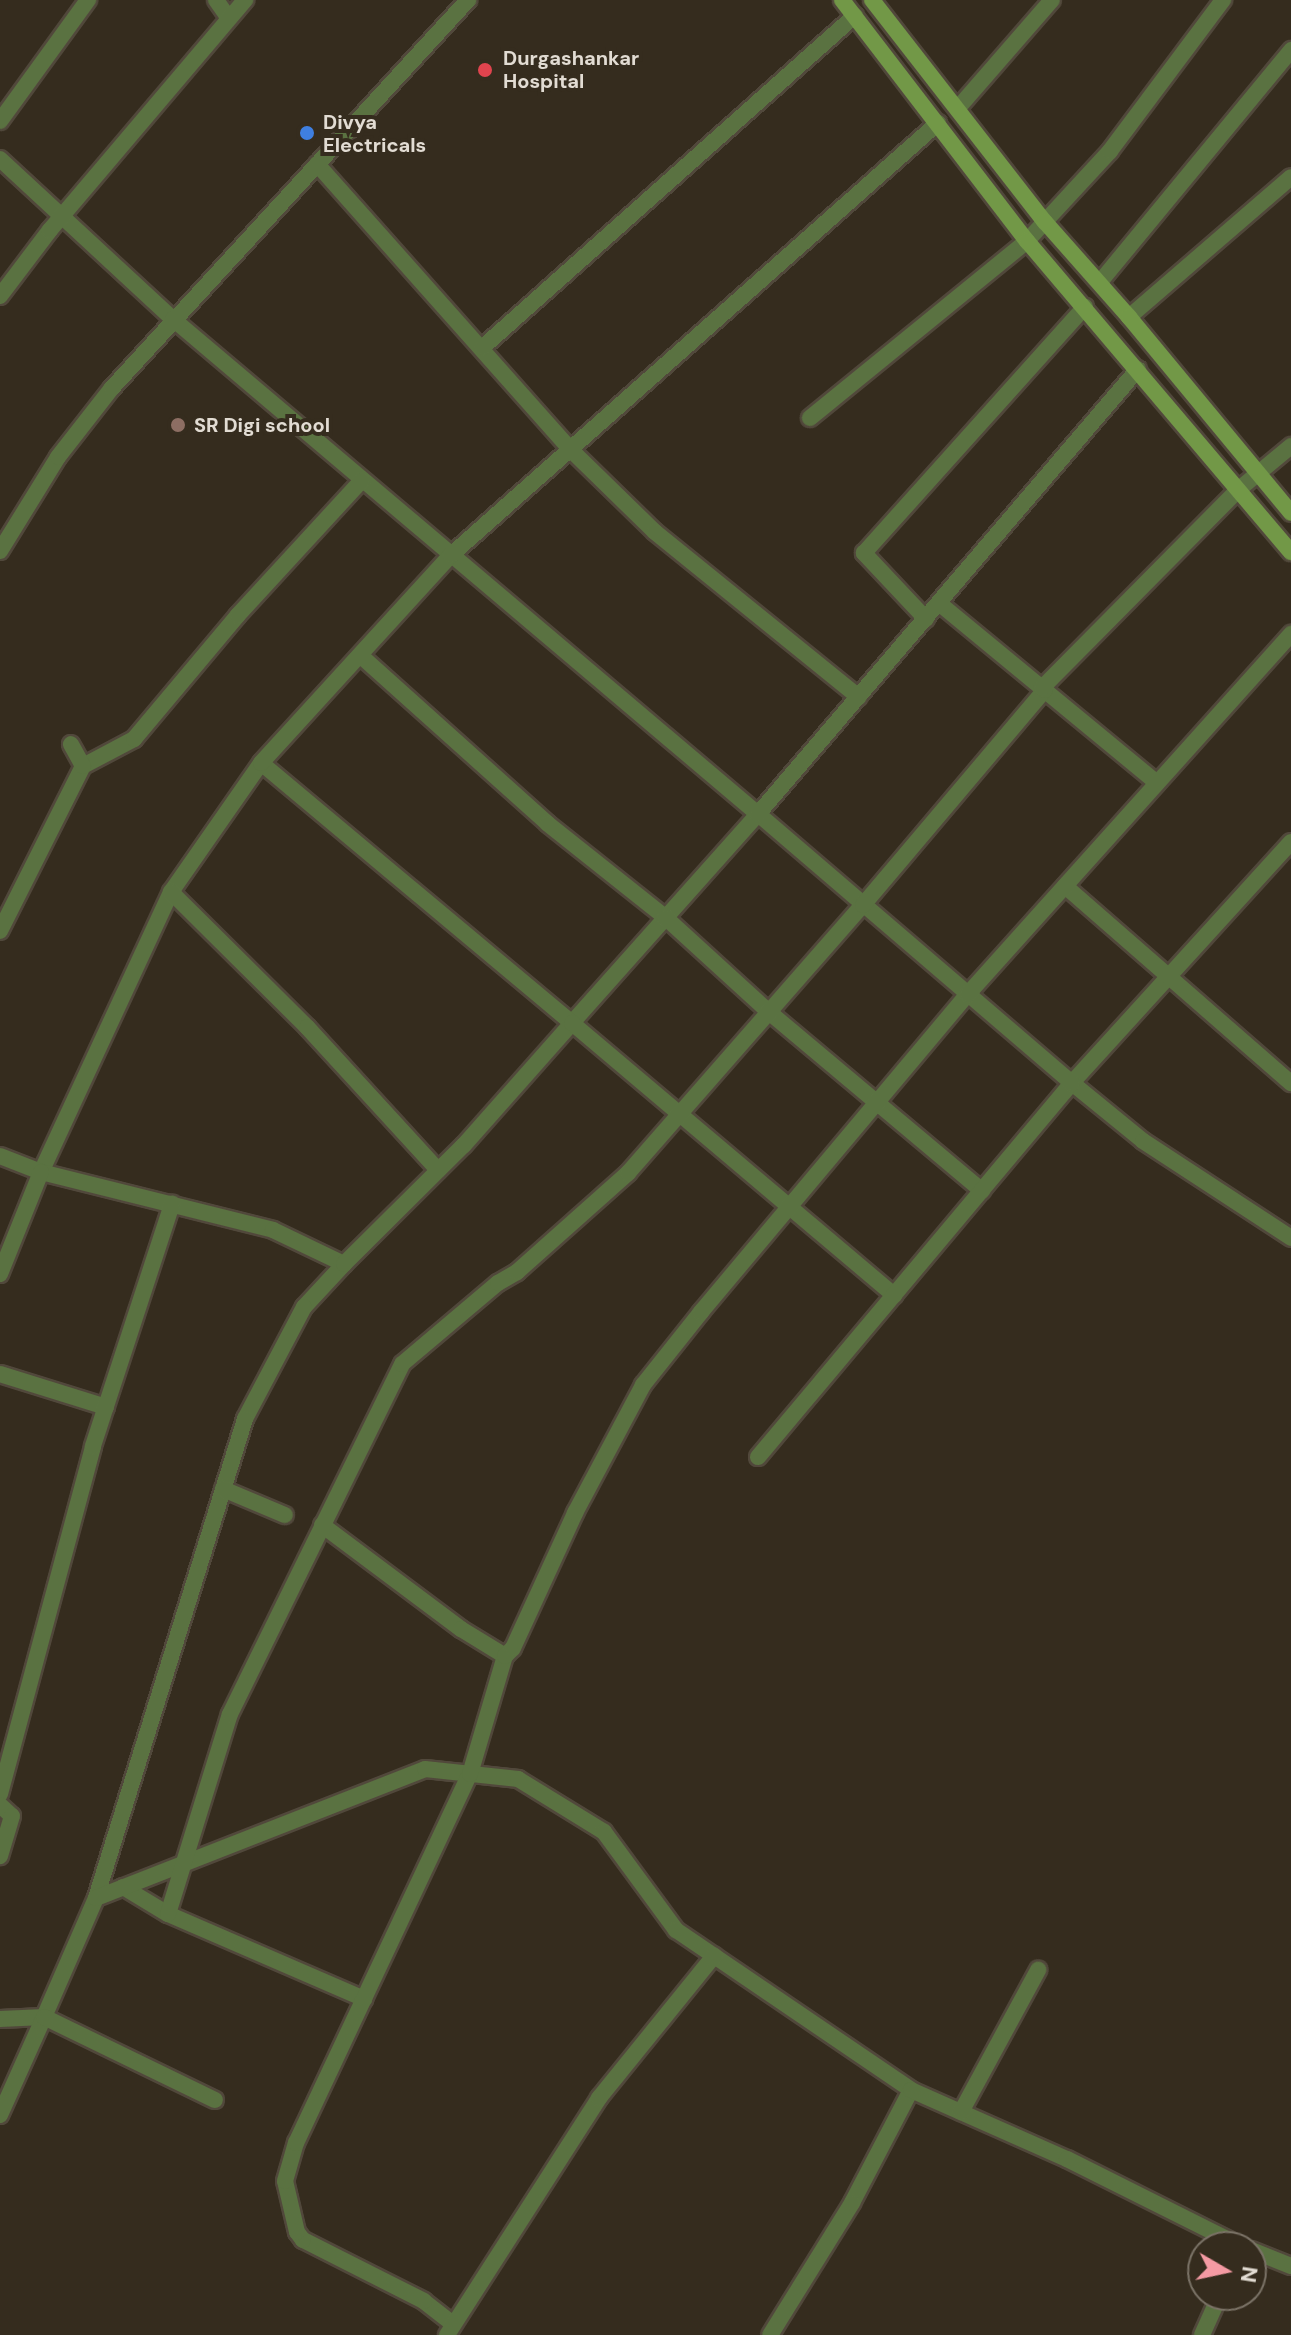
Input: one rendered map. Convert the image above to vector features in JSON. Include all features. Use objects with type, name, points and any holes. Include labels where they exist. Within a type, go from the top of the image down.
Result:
[{"type":"main road","points":[[842,0],[1027,241],[1291,552]]},
{"type":"main road","points":[[872,0],[1045,222],[1100,282],[1291,513]]},
{"type":"street","points":[[0,121],[88,0]]},
{"type":"street","points":[[216,0],[228,17]]},
{"type":"street","points":[[0,296],[64,214],[245,0]]},
{"type":"street","points":[[0,551],[74,434],[173,319],[468,0]]},
{"type":"street","points":[[958,108],[1052,0]]},
{"type":"street","points":[[810,418],[1027,241],[1110,151],[1223,0]]},
{"type":"street","points":[[483,347],[855,16]]},
{"type":"street","points":[[1100,282],[1291,50]]},
{"type":"street","points":[[0,1274],[41,1172],[171,892],[261,763],[451,555],[938,123]]},
{"type":"street","points":[[0,159],[64,214],[173,319],[1072,1083],[1143,1141],[1291,1238]]},
{"type":"street","points":[[317,164],[483,347],[571,450],[655,532],[859,697]]},
{"type":"street","points":[[1129,317],[1291,177]]},
{"type":"street","points":[[926,619],[864,553],[1085,307]]},
{"type":"street","points":[[0,2115],[96,1898],[245,1419],[304,1307],[438,1170],[666,918],[940,604],[1138,369]]},
{"type":"street","points":[[1045,690],[1042,688],[1238,490],[1291,446]]},
{"type":"street","points":[[0,931],[83,766],[134,739],[238,615],[362,480]]},
{"type":"street","points":[[940,604],[1157,783]]},
{"type":"street","points":[[714,1956],[599,2098],[450,2330],[424,2301],[313,2246],[297,2232],[285,2181],[293,2156],[470,1774],[505,1656],[513,1648],[575,1513],[643,1385],[968,994],[1291,634]]},
{"type":"street","points":[[361,656],[548,824],[666,918],[769,1012],[982,1191]]},
{"type":"street","points":[[168,1914],[230,1714],[402,1364],[498,1283],[517,1272],[628,1173],[863,905],[1045,690]]},
{"type":"street","points":[[71,744],[83,766]]},
{"type":"street","points":[[261,763],[792,1206],[894,1295]]},
{"type":"street","points":[[758,1457],[1072,1083],[1291,842]]},
{"type":"street","points":[[1065,886],[1291,1083]]},
{"type":"street","points":[[171,892],[307,1027],[438,1170]]},
{"type":"street","points":[[0,1156],[41,1172],[273,1230],[344,1264]]},
{"type":"street","points":[[0,1794],[106,1407],[172,1204]]},
{"type":"street","points":[[0,1374],[106,1407]]},
{"type":"street","points":[[223,1489],[285,1515]]},
{"type":"street","points":[[322,1525],[461,1629],[505,1656]]},
{"type":"street","points":[[96,1898],[425,1769],[518,1779],[604,1832],[676,1930],[911,2090],[1067,2159],[1210,2231]]},
{"type":"street","points":[[0,1805],[12,1816],[0,1856]]},
{"type":"street","points":[[123,1887],[168,1914],[364,1999]]},
{"type":"street","points":[[961,2112],[1038,1970]]},
{"type":"street","points":[[0,2019],[44,2017],[215,2100]]},
{"type":"street","points":[[770,2335],[852,2203],[911,2090]]},
{"type":"street","points":[[1267,2256],[1291,2266]]},
{"type":"street","points":[[1202,2335],[1213,2311]]},
{"type":"place","name":"Durgashankar Hospital","points":[[485,70]]},
{"type":"place","name":"Divya Electricals","points":[[307,133]]},
{"type":"place","name":"SR Digi school","points":[[178,425]]}]
